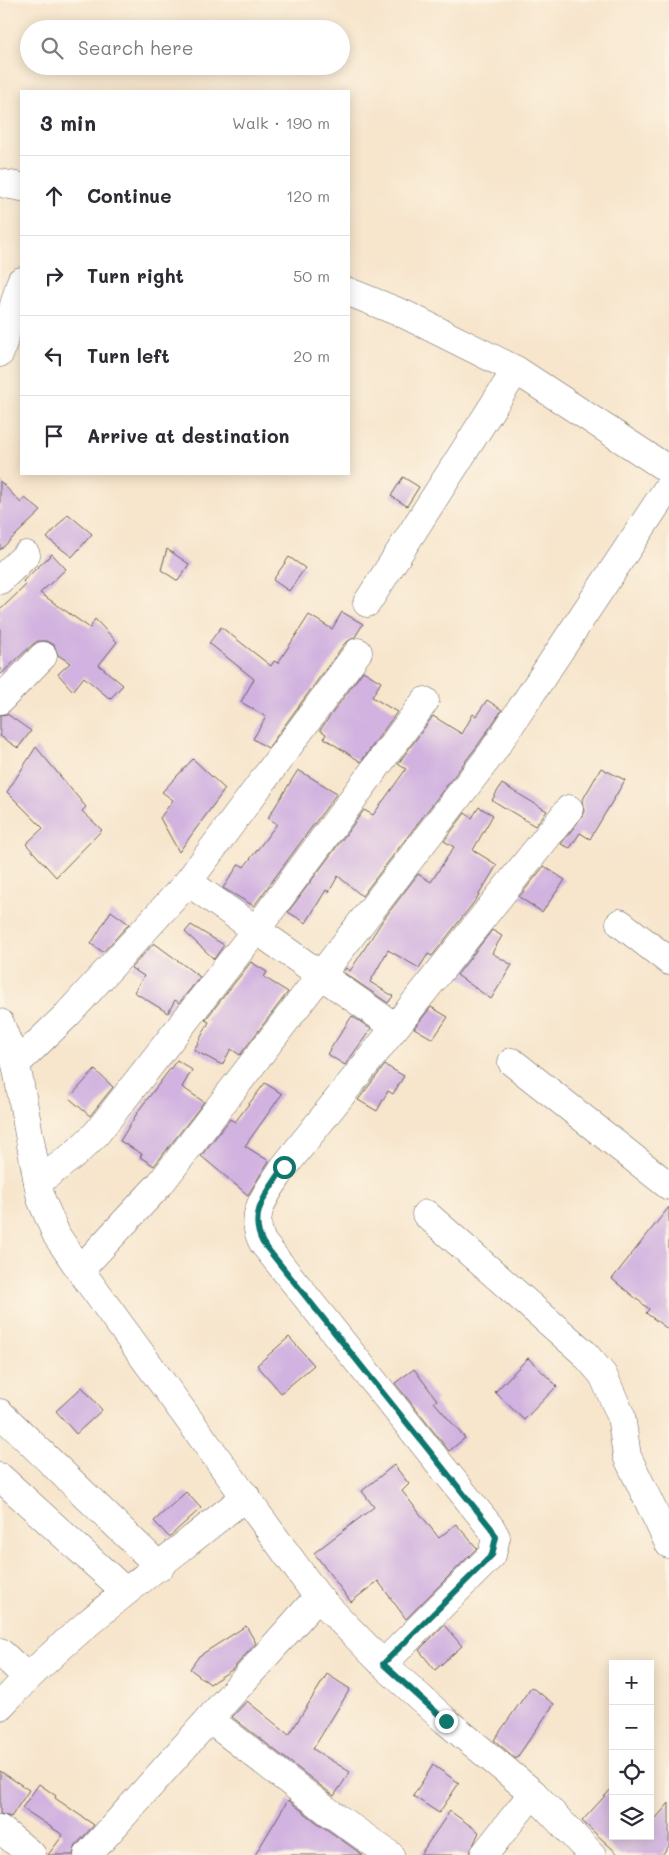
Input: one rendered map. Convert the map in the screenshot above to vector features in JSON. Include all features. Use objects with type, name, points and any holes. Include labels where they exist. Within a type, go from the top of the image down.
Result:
[{"type":"street","points":[[0,183],[20,187]]},
{"type":"street","points":[[0,352],[20,284]]},
{"type":"street","points":[[350,292],[406,315],[516,370],[669,470]]},
{"type":"street","points":[[367,602],[516,370]]},
{"type":"street","points":[[80,1270],[160,1184],[491,754],[669,486]]},
{"type":"street","points":[[0,580],[26,556]]},
{"type":"street","points":[[16,1064],[67,1015],[188,882],[358,652]]},
{"type":"street","points":[[0,700],[43,656]]},
{"type":"street","points":[[38,1182],[75,1154],[96,1134],[256,930],[425,701]]},
{"type":"street","points":[[383,1664],[492,1555],[496,1537],[485,1520],[263,1243],[256,1231],[256,1216],[284,1167],[569,809]]},
{"type":"street","points":[[188,882],[395,1027]]},
{"type":"street","points":[[620,923],[669,961]]},
{"type":"street","points":[[0,1023],[16,1064],[41,1199],[57,1236],[80,1270],[318,1597],[383,1664],[446,1721],[534,1793],[592,1855]]},
{"type":"street","points":[[512,1062],[669,1186]]},
{"type":"street","points":[[426,1214],[584,1353],[603,1375],[621,1416],[627,1456],[669,1544]]},
{"type":"street","points":[[0,1413],[160,1567]]},
{"type":"street","points":[[0,1477],[125,1591]]},
{"type":"street","points":[[0,1706],[27,1677],[125,1591],[160,1567],[246,1496]]},
{"type":"street","points":[[88,1855],[318,1597]]},
{"type":"street","points":[[0,1652],[27,1677]]},
{"type":"street","points":[[209,1719],[325,1809],[390,1855]]},
{"type":"street","points":[[484,1855],[534,1793]]},
{"type":"street","points":[[0,1829],[32,1855]]},
{"type":"building","points":[[403,477],[419,487],[407,506],[391,496]]},
{"type":"building","points":[[0,481],[21,503],[25,498],[41,511],[0,550]]},
{"type":"building","points":[[68,514],[92,534],[72,557],[47,538]]},
{"type":"building","points":[[167,549],[189,564],[178,581],[161,570]]},
{"type":"building","points":[[52,554],[66,569],[40,593],[90,628],[95,619],[117,642],[99,665],[123,685],[110,699],[84,677],[73,691],[58,674],[70,663],[58,655],[54,645],[46,641],[38,641],[32,645],[0,675],[0,610],[26,585],[23,581]]},
{"type":"building","points":[[289,557],[305,568],[289,591],[273,580]]},
{"type":"building","points":[[342,612],[363,624],[355,637],[345,643],[268,748],[253,739],[266,717],[241,702],[254,679],[209,643],[221,627],[271,666],[274,661],[278,663],[309,615],[332,629]]},
{"type":"building","points":[[363,671],[381,682],[372,697],[397,712],[361,762],[324,738],[326,734],[320,730]]},
{"type":"building","points":[[487,700],[502,710],[478,745],[362,896],[338,876],[329,892],[326,890],[306,923],[288,912],[364,810],[373,815],[406,769],[398,764],[433,716],[462,734],[473,714],[476,716]]},
{"type":"building","points":[[7,714],[31,731],[18,748],[0,736],[0,715]]},
{"type":"building","points":[[36,747],[86,807],[82,811],[102,830],[56,877],[26,844],[43,828],[7,792]]},
{"type":"building","points":[[193,759],[225,789],[179,852],[160,818],[173,800],[162,792]]},
{"type":"building","points":[[601,768],[625,780],[590,839],[580,833],[570,848],[561,844],[581,818],[584,811],[582,801]]},
{"type":"building","points":[[298,770],[337,793],[254,906],[223,888],[239,864],[244,867],[277,824],[268,818]]},
{"type":"building","points":[[502,784],[547,811],[535,826],[492,800]]},
{"type":"building","points":[[479,807],[493,815],[473,850],[497,865],[475,901],[432,956],[428,954],[419,968],[388,950],[370,982],[393,996],[388,1003],[343,972],[346,968],[350,971],[383,920],[418,874],[431,882],[454,847],[444,841],[465,813],[472,818]]},
{"type":"building","points":[[544,866],[565,880],[542,912],[519,897]]},
{"type":"building","points":[[111,911],[129,924],[103,952],[91,944]]},
{"type":"building","points":[[191,925],[224,945],[214,959],[185,932]]},
{"type":"building","points":[[492,930],[502,936],[492,953],[512,965],[491,999],[457,975]]},
{"type":"building","points":[[154,943],[200,977],[179,1003],[175,1000],[168,1013],[134,992],[144,976],[131,968]]},
{"type":"building","points":[[251,962],[267,972],[264,977],[288,992],[240,1055],[231,1049],[222,1065],[194,1050],[209,1022],[205,1020]]},
{"type":"building","points":[[431,1007],[448,1017],[433,1039],[414,1028]]},
{"type":"building","points":[[352,1016],[371,1029],[345,1065],[327,1054]]},
{"type":"building","points":[[177,1060],[192,1070],[182,1087],[204,1102],[154,1166],[140,1157],[142,1154],[120,1141],[139,1110]]},
{"type":"building","points":[[385,1065],[404,1076],[393,1094],[388,1091],[377,1111],[358,1100]]},
{"type":"building","points":[[95,1070],[113,1087],[90,1116],[69,1098]]},
{"type":"building","points":[[265,1083],[282,1094],[245,1146],[269,1161],[248,1195],[201,1156],[230,1119],[235,1122]]},
{"type":"building","points":[[669,1207],[669,1330],[646,1313],[649,1309],[612,1279]]},
{"type":"building","points":[[289,1337],[314,1365],[281,1393],[257,1365]]},
{"type":"building","points":[[528,1358],[557,1386],[524,1420],[495,1392]]},
{"type":"building","points":[[414,1369],[437,1400],[434,1402],[465,1438],[449,1451],[395,1383]]},
{"type":"building","points":[[82,1387],[102,1410],[76,1434],[56,1411]]},
{"type":"building","points":[[394,1465],[409,1484],[402,1491],[439,1538],[456,1524],[477,1548],[406,1619],[378,1581],[351,1602],[314,1553],[374,1507],[362,1491]]},
{"type":"building","points":[[186,1492],[201,1508],[169,1537],[154,1521]]},
{"type":"building","points":[[444,1625],[462,1646],[435,1670],[419,1650]]},
{"type":"building","points":[[246,1626],[256,1643],[233,1669],[210,1684],[190,1669],[199,1656]]},
{"type":"building","points":[[327,1674],[350,1689],[313,1749],[350,1772],[334,1796],[232,1717],[247,1701],[289,1735]]},
{"type":"building","points":[[531,1687],[554,1704],[516,1759],[494,1740]]},
{"type":"building","points":[[433,1765],[459,1783],[439,1813],[413,1796]]},
{"type":"building","points":[[0,1771],[29,1790],[11,1817],[0,1814]]},
{"type":"building","points":[[39,1784],[56,1796],[55,1798],[94,1825],[76,1845],[73,1855],[48,1855],[63,1835],[22,1808]]},
{"type":"building","points":[[609,1791],[609,1840],[654,1840],[654,1820],[669,1803],[669,1846],[662,1855],[619,1855],[582,1821]]},
{"type":"building","points":[[288,1800],[315,1821],[363,1855],[255,1855]]},
{"type":"building","points":[[450,1811],[479,1832],[469,1855],[420,1855]]},
{"type":"route","points":[[284,1167],[256,1216],[256,1231],[263,1243],[491,1528],[496,1537],[496,1545],[492,1555],[383,1664],[446,1721]]}]
